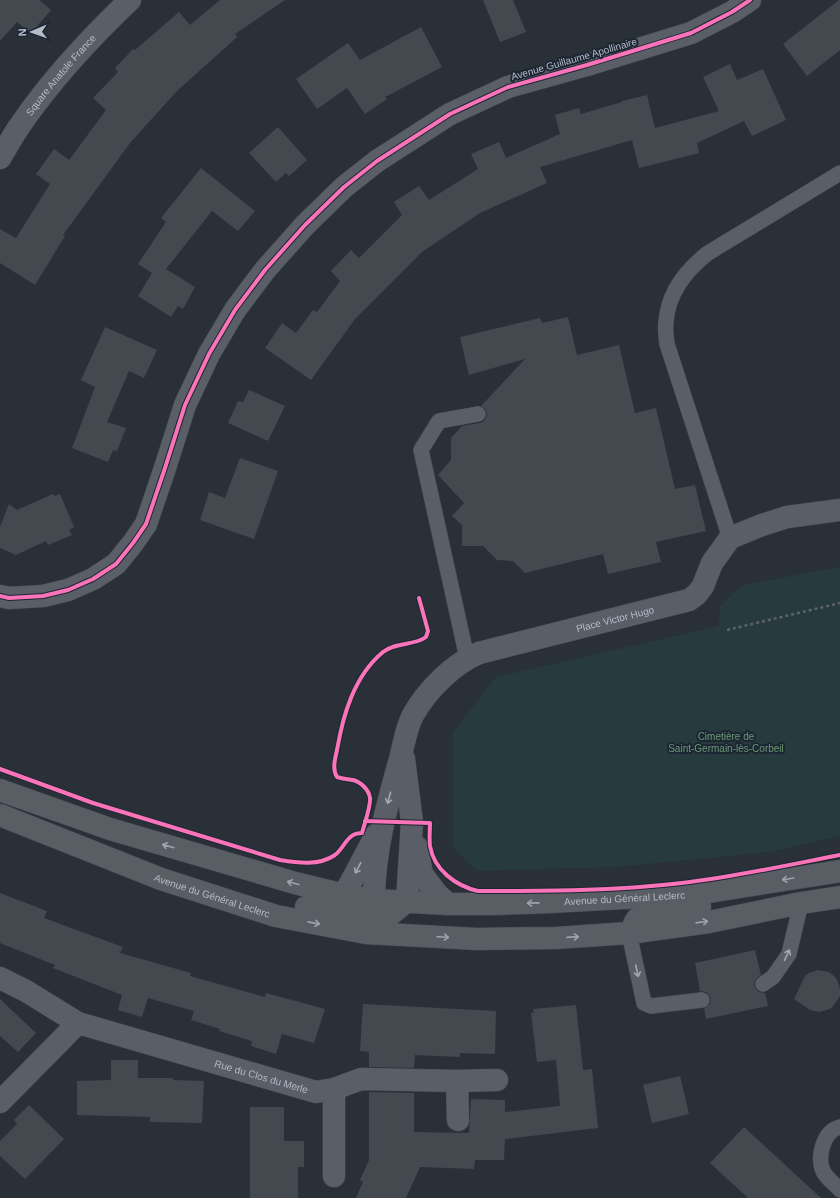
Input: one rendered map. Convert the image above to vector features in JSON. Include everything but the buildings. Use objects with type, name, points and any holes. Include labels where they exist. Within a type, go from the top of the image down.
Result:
[{"type":"main road","name":"Avenue du Général Leclerc","points":[[0,790],[110,829],[295,883],[344,895],[374,900],[448,904],[551,902],[696,894],[840,871]]},
{"type":"main road","name":"Avenue du Général Leclerc","points":[[0,815],[161,879],[276,916],[366,933],[477,939],[556,938],[629,933],[709,922],[801,903],[840,897]]},
{"type":"main road","name":"Avenue du Général Leclerc","points":[[28,826],[164,865],[289,905],[385,918]]},
{"type":"main road","name":"Avenue du Général Leclerc","points":[[629,933],[637,919],[664,912],[806,891],[840,880]]},
{"type":"main road","points":[[374,900],[385,918],[403,935]]},
{"type":"main road","points":[[385,918],[407,901]]},
{"type":"street","name":"Square Anatole France","points":[[0,158],[20,125],[44,93],[71,61],[108,21],[130,0]]},
{"type":"street","name":"Avenue Guillaume Apollinaire","points":[[0,596],[9,598],[43,596],[68,590],[93,579],[116,564],[146,524],[166,468],[185,405],[209,354],[235,310],[265,270],[305,225],[344,187],[377,161],[450,114],[508,87],[594,63],[691,33],[732,12],[750,0]]},
{"type":"street","points":[[730,538],[787,517],[840,510]]},
{"type":"street","name":"Place Victor Hugo","points":[[374,900],[383,821],[406,733],[413,715],[442,679],[467,658],[479,653],[689,600],[697,594],[703,586],[712,563],[730,538]]},
{"type":"street","name":"Place Victor Hugo","points":[[403,747],[412,822],[422,874],[448,904]]},
{"type":"street","name":"Place Victor Hugo","points":[[344,895],[383,821]]},
{"type":"street","name":"Place Victor Hugo","points":[[407,901],[412,822]]},
{"type":"street","name":"Rue du Clos du Merle","points":[[0,978],[26,991],[78,1023],[316,1092],[362,1079],[457,1081],[497,1080]]},
{"type":"street","points":[[0,1102],[78,1023]]},
{"type":"street","points":[[457,1081],[458,1120]]},
{"type":"street","points":[[334,1088],[334,1176]]},
{"type":"lane","points":[[730,538],[667,344],[666,322],[670,303],[676,288],[684,275],[702,258],[840,173]]},
{"type":"lane","points":[[467,658],[421,450],[439,421],[478,414]]},
{"type":"lane","points":[[763,984],[773,977],[789,954],[801,903]]},
{"type":"lane","points":[[629,933],[644,1002],[651,1006],[702,1000]]},
{"type":"lane","points":[[840,1127],[836,1128],[823,1142],[820,1160],[824,1173],[840,1190]]},
{"type":"path","points":[[727,630],[840,603]]},
{"type":"green space","name":"Cimetière de Saint-Germain-lès-Corbeil","points":[[840,567],[840,836],[770,852],[616,867],[477,871],[453,847],[453,732],[496,677],[719,626],[720,607],[742,585]]},
{"type":"cycle path","points":[[0,596],[9,598],[43,596],[68,590],[93,579],[116,564],[146,524],[185,405],[209,354],[235,310],[265,270],[305,225],[344,187],[377,161],[450,114],[508,87],[587,65],[691,33],[732,12],[750,0]]},
{"type":"cycle path","points":[[0,769],[93,803],[280,860],[308,863],[322,861],[335,855],[353,835],[362,833],[370,801],[368,792],[362,784],[353,780],[337,777],[335,774],[335,757],[351,697],[364,673],[383,652],[393,647],[416,642],[426,637],[428,631],[419,598]]},
{"type":"cycle path","points":[[365,821],[430,823],[430,846],[432,855],[436,862],[447,876],[454,881],[470,889],[478,891],[580,890],[656,886],[721,878],[840,855]]}]
